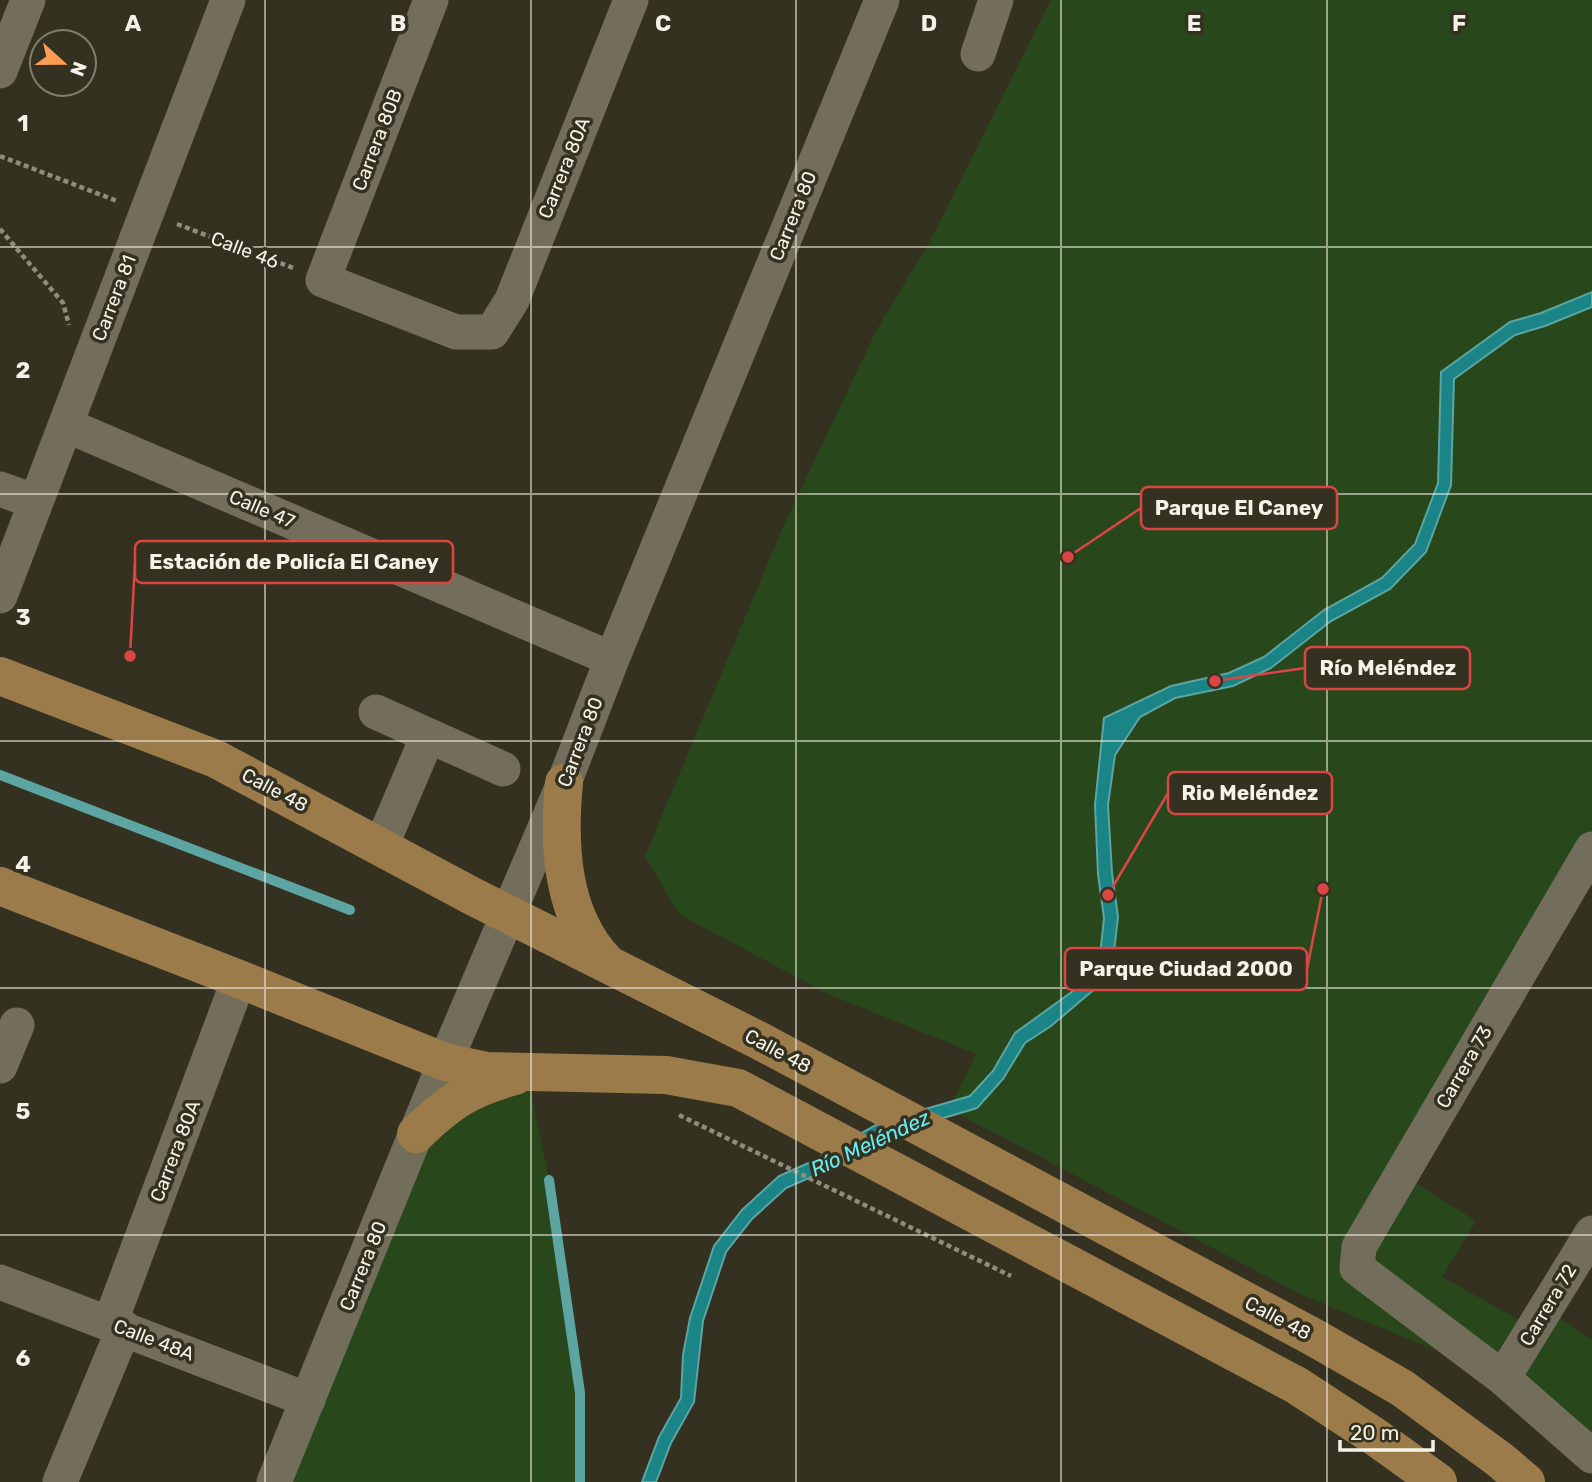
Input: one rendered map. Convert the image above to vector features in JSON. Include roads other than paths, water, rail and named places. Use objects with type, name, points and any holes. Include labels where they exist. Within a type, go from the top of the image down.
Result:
[{"type":"main road","name":"Calle 48","points":[[0,676],[215,759],[472,896],[760,1041],[1315,1338],[1402,1388],[1526,1482]]},
{"type":"main road","points":[[564,783],[560,821],[562,859],[571,897],[593,948],[610,966]]},
{"type":"main road","points":[[0,886],[445,1062],[487,1071],[666,1075],[738,1088],[1296,1385],[1438,1482]]},
{"type":"main road","points":[[416,1133],[442,1109],[481,1085],[527,1073]]},
{"type":"street","points":[[0,71],[27,0]]},
{"type":"street","name":"Carrera 81","points":[[0,596],[228,0]]},
{"type":"street","name":"Carrera 80B","points":[[431,0],[323,280],[456,332],[492,332]]},
{"type":"street","name":"Carrera 80A","points":[[492,332],[512,300],[631,0]]},
{"type":"street","points":[[978,54],[996,0]]},
{"type":"street","name":"Carrera 80","points":[[274,1482],[445,1062],[564,783],[870,3]]},
{"type":"street","name":"Calle 47","points":[[66,425],[612,659]]},
{"type":"street","points":[[0,489],[36,502]]},
{"type":"street","points":[[376,712],[503,769]]},
{"type":"street","points":[[381,846],[428,736]]},
{"type":"street","name":"Carrera 73","points":[[1503,1378],[1357,1268],[1359,1247],[1592,849]]},
{"type":"street","name":"Carrera 80A","points":[[60,1482],[239,979]]},
{"type":"street","points":[[0,1066],[17,1025]]},
{"type":"street","name":"Carrera 72","points":[[1503,1378],[1592,1233]]},
{"type":"street","name":"Calle 48A","points":[[0,1282],[308,1400]]},
{"type":"street","points":[[1503,1378],[1592,1456]]},
{"type":"water","points":[[1592,292],[1592,307],[1515,335],[1454,379],[1451,485],[1426,552],[1390,589],[1331,621],[1271,668],[1233,686],[1175,698],[1140,717],[1115,755],[1108,805],[1118,917],[1113,960],[1103,982],[1051,1026],[1025,1043],[1003,1079],[977,1108],[886,1135],[818,1174],[786,1188],[752,1219],[726,1252],[703,1321],[694,1402],[671,1443],[656,1482],[642,1482],[659,1437],[681,1398],[683,1355],[690,1318],[714,1246],[742,1210],[779,1176],[813,1161],[881,1122],[970,1096],[993,1071],[1015,1033],[1073,991],[1092,973],[1100,956],[1104,918],[1098,874],[1095,805],[1104,718],[1171,686],[1229,673],[1264,657],[1324,610],[1382,578],[1415,544],[1438,483],[1441,372],[1510,322],[1541,313]]},
{"type":"waterway","points":[[0,775],[350,910]]},
{"type":"waterway","points":[[549,1180],[580,1393],[580,1482]]},
{"type":"place","name":"Parque El Caney","points":[[1068,557]]},
{"type":"place","name":"Estación de Policía El Caney","points":[[130,656]]},
{"type":"place","name":"Río Meléndez","points":[[1215,681]]},
{"type":"place","name":"Parque Ciudad 2000","points":[[1323,889]]},
{"type":"place","name":"Rio Meléndez","points":[[1108,895]]}]
